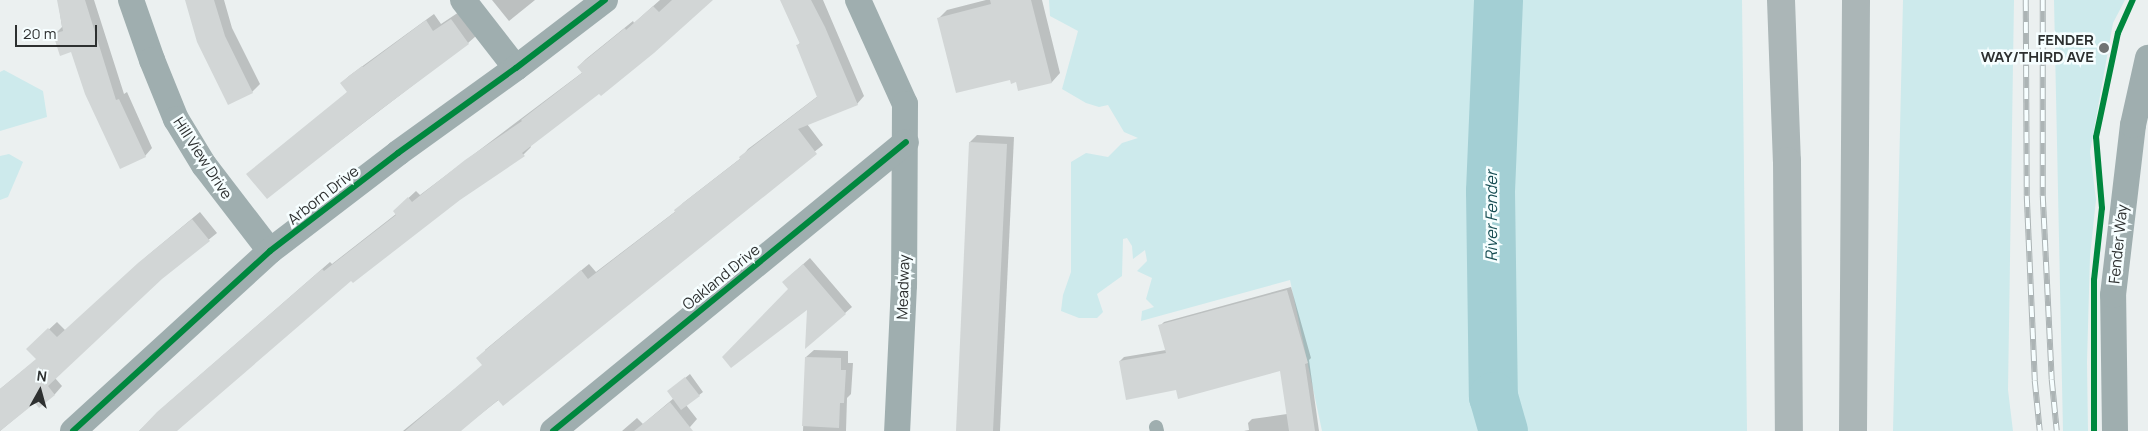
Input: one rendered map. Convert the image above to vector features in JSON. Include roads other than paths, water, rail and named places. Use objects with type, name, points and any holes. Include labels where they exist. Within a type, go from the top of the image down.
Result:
[{"type":"highway","points":[[1781,0],[1786,161],[1789,431]]},
{"type":"highway","points":[[1786,161],[1790,0]]},
{"type":"highway","points":[[1853,431],[1856,0]]},
{"type":"street","name":"Hill View Drive","points":[[131,0],[152,60],[176,118],[204,165],[270,251]]},
{"type":"street","points":[[463,0],[516,68]]},
{"type":"street","name":"Arborn Drive","points":[[73,431],[270,251],[398,153],[516,68],[605,0]]},
{"type":"street","name":"Meadway","points":[[858,0],[904,104],[906,142],[904,285],[897,431]]},
{"type":"street","name":"Fender Way","points":[[2115,431],[2113,295],[2133,125],[2148,58]]},
{"type":"street","name":"Oakland Drive","points":[[553,431],[906,142]]},
{"type":"waterway","name":"River Fender","points":[[1498,0],[1490,191],[1493,396],[1503,431]]},
{"type":"railway","points":[[2026,0],[2027,196],[2035,381],[2040,431]]},
{"type":"railway","points":[[2043,0],[2043,196],[2052,380],[2057,431]]},
{"type":"place","name":"FENDER WAY/THIRD AVE","points":[[2104,48]]}]
